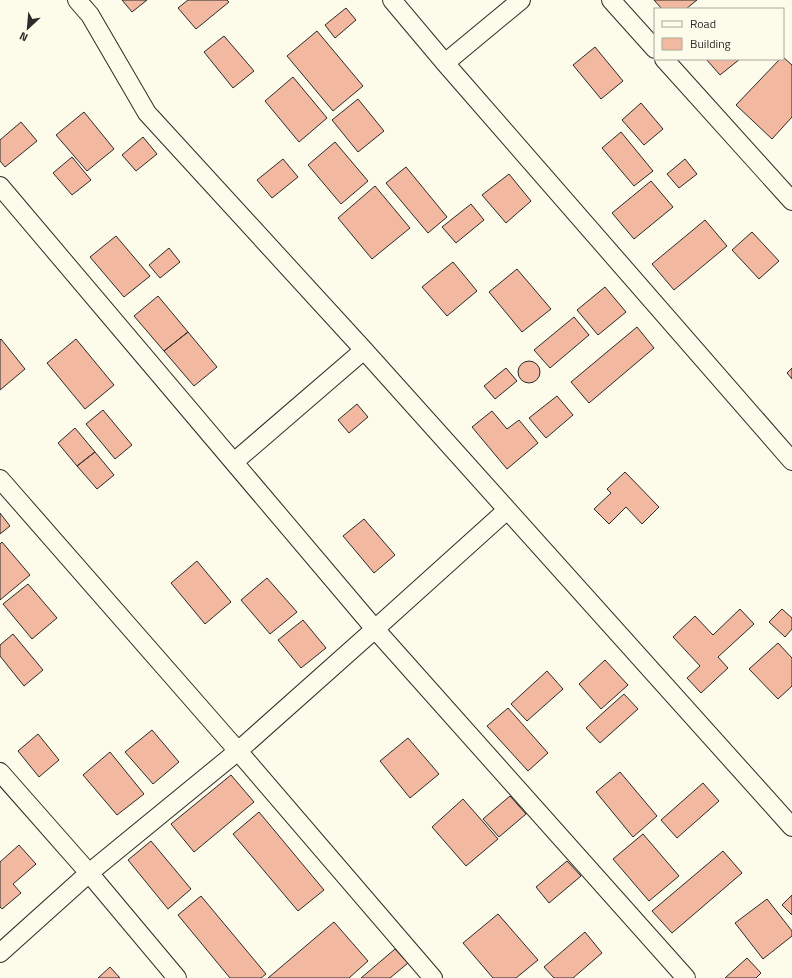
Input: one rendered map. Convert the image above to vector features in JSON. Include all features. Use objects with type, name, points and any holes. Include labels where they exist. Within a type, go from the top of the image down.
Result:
[{"type":"street","points":[[77,0],[90,15],[147,113],[364,350],[792,827]]},
{"type":"street","points":[[392,0],[445,63],[792,461]]},
{"type":"street","points":[[445,63],[521,0]]},
{"type":"street","points":[[611,0],[654,48]]},
{"type":"street","points":[[665,60],[792,201]]},
{"type":"street","points":[[0,186],[375,629],[686,978]]},
{"type":"street","points":[[234,462],[364,350]]},
{"type":"street","points":[[0,479],[238,751],[433,978]]},
{"type":"street","points":[[0,953],[89,873],[238,751],[507,510]]},
{"type":"street","points":[[0,772],[89,873],[178,978]]},
{"type":"building","points":[[122,0],[147,0],[132,12]]},
{"type":"building","points":[[188,0],[227,0],[229,2],[196,29],[178,8]]},
{"type":"building","points":[[654,0],[697,0],[687,8],[661,8]]},
{"type":"building","points":[[346,8],[356,20],[335,38],[325,25]]},
{"type":"building","points":[[317,31],[363,86],[333,111],[287,56]]},
{"type":"building","points":[[224,36],[254,71],[233,88],[204,52]]},
{"type":"building","points":[[595,47],[623,81],[601,99],[573,65]]},
{"type":"building","points":[[784,58],[792,65],[792,117],[772,139],[736,105],[779,60],[784,60]]},
{"type":"building","points":[[707,60],[739,60],[720,75]]},
{"type":"building","points":[[293,77],[327,118],[299,142],[265,101]]},
{"type":"building","points":[[358,99],[384,131],[358,152],[332,120]]},
{"type":"building","points":[[641,103],[663,129],[644,145],[622,120]]},
{"type":"building","points":[[84,112],[114,149],[87,171],[56,135]]},
{"type":"building","points":[[21,122],[37,141],[5,167],[0,161],[0,140]]},
{"type":"building","points":[[621,132],[653,171],[634,186],[602,148]]},
{"type":"building","points":[[143,137],[157,154],[136,171],[122,155]]},
{"type":"building","points":[[335,142],[368,181],[341,204],[308,165]]},
{"type":"building","points":[[72,157],[91,180],[72,195],[53,173]]},
{"type":"building","points":[[283,159],[298,177],[272,198],[257,180]]},
{"type":"building","points":[[685,159],[697,174],[679,188],[667,174]]},
{"type":"building","points":[[406,167],[447,217],[428,233],[386,183]]},
{"type":"building","points":[[509,174],[531,201],[506,223],[482,195]]},
{"type":"building","points":[[651,181],[673,207],[634,239],[612,213]]},
{"type":"building","points":[[375,186],[410,228],[372,259],[338,218]]},
{"type":"building","points":[[471,204],[484,220],[456,243],[442,227]]},
{"type":"building","points":[[705,220],[727,246],[674,290],[652,264]]},
{"type":"building","points":[[752,232],[779,261],[759,279],[732,250]]},
{"type":"building","points":[[116,236],[150,276],[124,297],[90,257]]},
{"type":"building","points":[[169,248],[180,262],[160,278],[149,265]]},
{"type":"building","points":[[453,262],[477,291],[447,316],[422,287]]},
{"type":"building","points":[[517,269],[551,309],[522,332],[489,292]]},
{"type":"building","points":[[605,287],[626,312],[598,335],[577,310]]},
{"type":"building","points":[[158,296],[188,332],[164,351],[134,316]]},
{"type":"building","points":[[574,317],[589,335],[550,368],[534,350]]},
{"type":"building","points":[[637,327],[654,348],[589,403],[571,382]]},
{"type":"building","points":[[188,332],[217,367],[194,386],[164,351]]},
{"type":"building","points":[[1,339],[25,369],[0,390],[0,340]]},
{"type":"building","points":[[76,339],[114,385],[85,409],[47,363]]},
{"type":"building","points":[[529,361],[537,364],[540,372],[537,380],[529,383],[521,380],[518,372],[521,364]]},
{"type":"building","points":[[506,368],[517,381],[495,399],[484,386]]},
{"type":"building","points":[[792,368],[792,379],[787,373]]},
{"type":"building","points":[[557,396],[573,415],[546,438],[529,418]]},
{"type":"building","points":[[357,404],[368,417],[349,433],[338,420]]},
{"type":"building","points":[[103,410],[132,445],[115,459],[86,424]]},
{"type":"building","points":[[492,411],[507,429],[519,420],[538,443],[507,469],[472,427]]},
{"type":"building","points":[[75,428],[95,452],[77,466],[58,443]]},
{"type":"building","points":[[95,452],[114,475],[97,489],[77,466]]},
{"type":"building","points":[[625,472],[659,507],[642,524],[626,507],[609,524],[594,509],[611,493],[607,489]]},
{"type":"building","points":[[0,513],[10,526],[0,534]]},
{"type":"building","points":[[364,519],[395,555],[374,573],[343,536]]},
{"type":"building","points":[[2,542],[30,575],[0,600],[0,544]]},
{"type":"building","points":[[197,561],[231,602],[205,624],[171,583]]},
{"type":"building","points":[[267,578],[297,612],[270,634],[241,600]]},
{"type":"building","points":[[28,584],[57,618],[32,639],[3,604]]},
{"type":"building","points":[[740,609],[754,624],[718,657],[728,668],[701,693],[687,678],[700,666],[673,637],[695,616],[713,635]]},
{"type":"building","points":[[782,609],[792,618],[792,629],[785,637],[769,622]]},
{"type":"building","points":[[303,620],[326,648],[301,668],[278,640]]},
{"type":"building","points":[[13,634],[43,670],[24,686],[0,656],[0,645]]},
{"type":"building","points":[[778,643],[792,658],[792,686],[778,699],[749,669]]},
{"type":"building","points":[[605,660],[628,685],[601,709],[579,684]]},
{"type":"building","points":[[547,671],[563,689],[527,721],[511,704]]},
{"type":"building","points":[[624,694],[638,709],[600,743],[586,728]]},
{"type":"building","points":[[508,708],[548,753],[528,771],[487,726]]},
{"type":"building","points":[[152,730],[179,762],[153,784],[125,752]]},
{"type":"building","points":[[38,734],[59,760],[39,777],[18,751]]},
{"type":"building","points":[[408,738],[439,774],[410,798],[380,761]]},
{"type":"building","points":[[110,752],[144,794],[117,815],[83,775]]},
{"type":"building","points":[[620,772],[657,816],[633,837],[596,792]]},
{"type":"building","points":[[231,775],[254,802],[194,852],[171,824]]},
{"type":"building","points":[[703,783],[719,801],[677,838],[661,820]]},
{"type":"building","points":[[510,796],[526,814],[499,837],[483,819]]},
{"type":"building","points":[[463,799],[498,839],[466,866],[432,827]]},
{"type":"building","points":[[259,812],[324,890],[298,911],[233,834]]},
{"type":"building","points":[[643,834],[679,876],[649,901],[613,859]]},
{"type":"building","points":[[151,841],[191,889],[168,909],[128,860]]},
{"type":"building","points":[[19,845],[36,864],[13,884],[21,893],[2,909],[0,907],[0,862]]},
{"type":"building","points":[[723,851],[742,873],[672,933],[652,911]]},
{"type":"building","points":[[567,861],[581,876],[549,903],[536,887]]},
{"type":"building","points":[[792,895],[792,915],[782,905]]},
{"type":"building","points":[[201,896],[266,974],[261,978],[230,978],[178,915]]},
{"type":"building","points":[[767,899],[792,931],[792,936],[763,959],[735,923]]},
{"type":"building","points":[[498,914],[538,960],[516,978],[493,978],[463,943]]},
{"type":"building","points":[[334,922],[368,961],[349,978],[268,978]]},
{"type":"building","points":[[585,932],[602,953],[573,978],[554,978],[544,967]]},
{"type":"building","points":[[395,949],[408,963],[390,978],[361,978]]},
{"type":"building","points":[[747,958],[761,973],[756,978],[725,978]]},
{"type":"building","points":[[110,967],[120,978],[98,978]]}]
